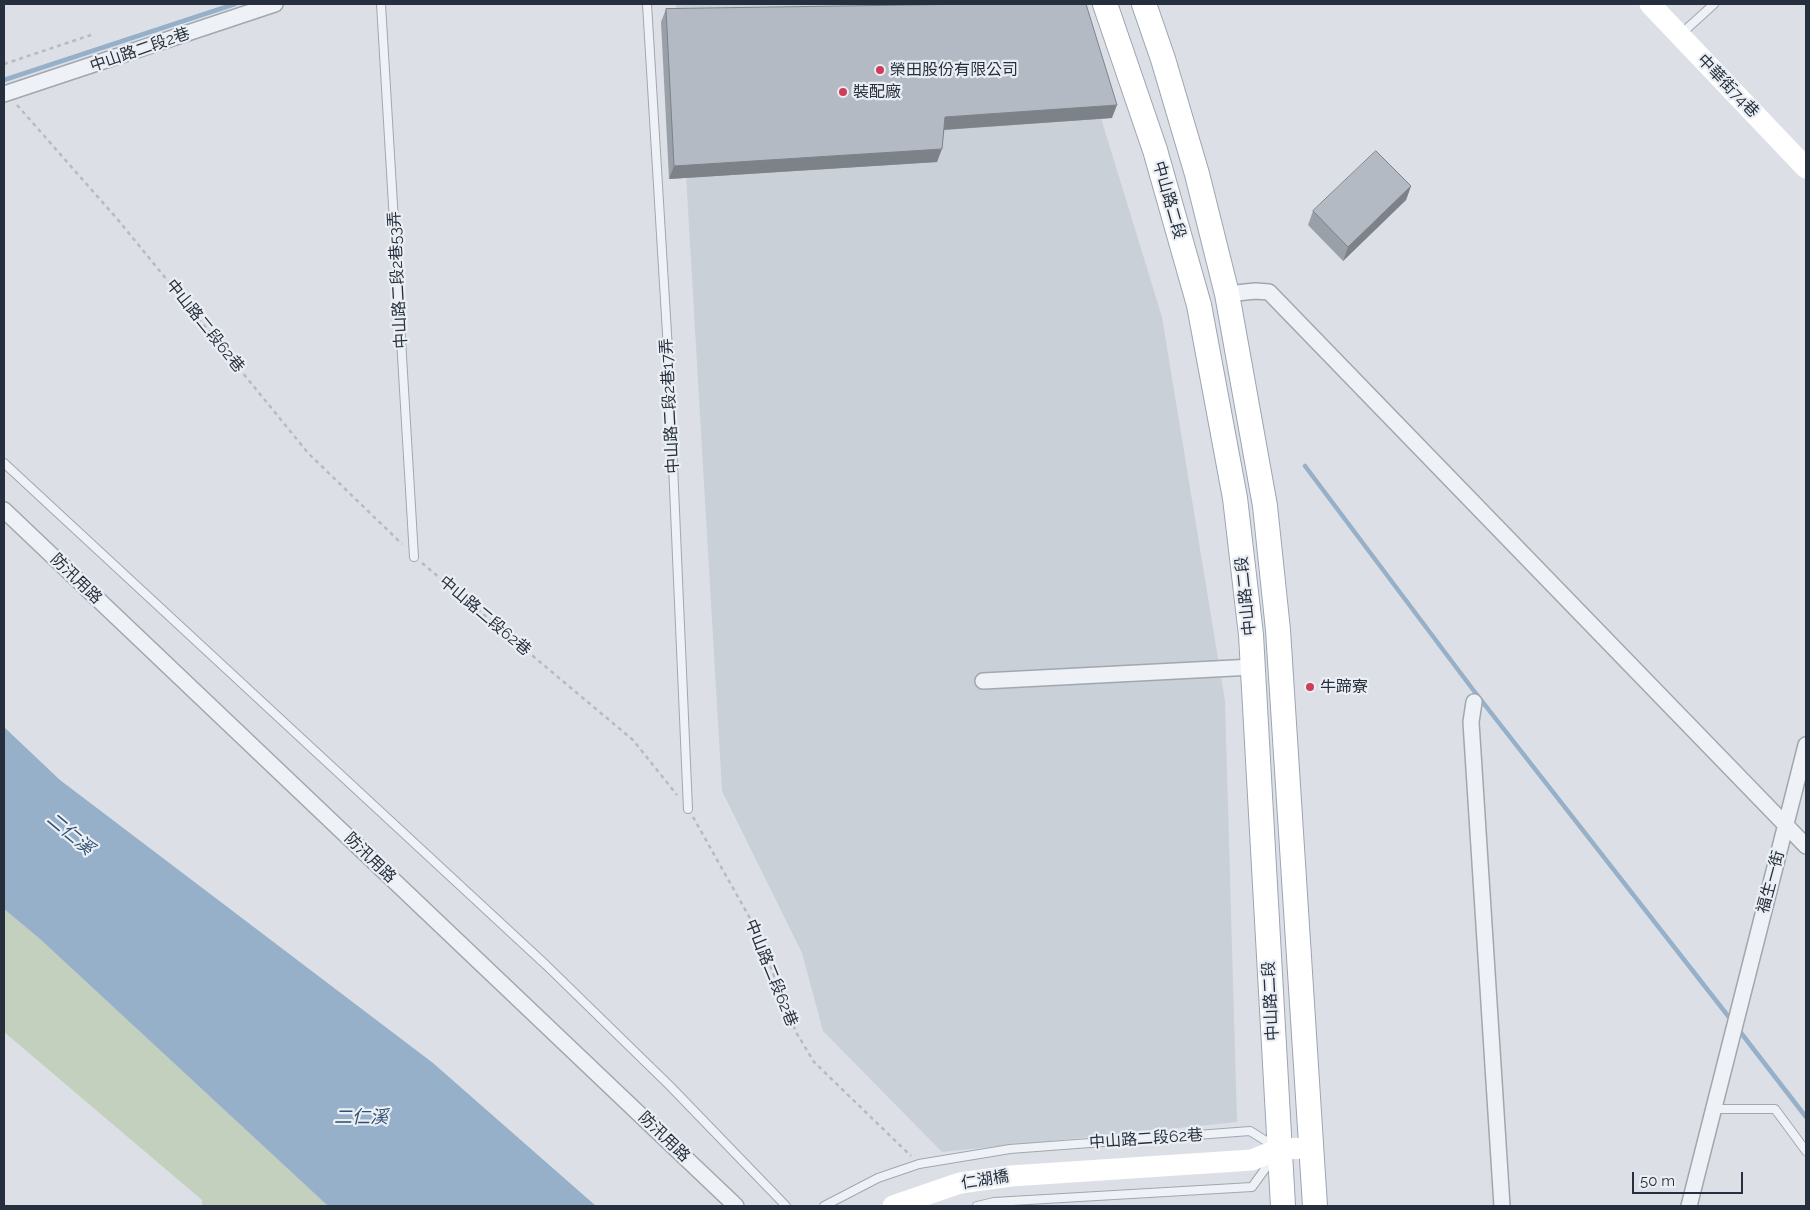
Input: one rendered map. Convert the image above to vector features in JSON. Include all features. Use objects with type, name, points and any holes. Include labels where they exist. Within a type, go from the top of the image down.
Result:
[{"type":"main road","name":"中山路二段","points":[[1105,4],[1155,150],[1200,305],[1235,498],[1253,667],[1283,1206]]},
{"type":"main road","name":"中山路二段","points":[[1144,4],[1163,59],[1196,174],[1227,294],[1265,506],[1276,611],[1315,1206]]},
{"type":"street","name":"中山路二段2巷","points":[[5,93],[275,4]]},
{"type":"street","name":"中華街74巷","points":[[1650,4],[1806,168]]},
{"type":"street","points":[[1227,294],[1254,291],[1269,292],[1806,846]]},
{"type":"street","name":"防汛用路","points":[[4,510],[736,1206]]},
{"type":"street","points":[[983,681],[1253,667]]},
{"type":"street","points":[[1474,702],[1471,722],[1502,1206]]},
{"type":"street","name":"福生一街","points":[[1712,1109],[1806,745]]},
{"type":"street","points":[[1688,1206],[1712,1109]]},
{"type":"street","name":"中山路二段62巷","points":[[1080,1171],[1252,1160],[1279,1149],[1312,1148]]},
{"type":"street","name":"仁湖橋","points":[[893,1206],[960,1184],[1011,1176],[1080,1171]]},
{"type":"lane","name":"中山路二段2巷53弄","points":[[381,4],[414,557]]},
{"type":"lane","name":"中山路二段2巷17弄","points":[[647,4],[668,350],[688,808]]},
{"type":"lane","points":[[1680,35],[1714,4]]},
{"type":"lane","points":[[4,463],[546,965],[670,1086],[786,1206]]},
{"type":"lane","points":[[1712,1109],[1776,1109],[1806,1151]]},
{"type":"lane","name":"中山路二段62巷","points":[[824,1206],[878,1178],[919,1164],[1010,1148],[1250,1131],[1279,1149]]},
{"type":"lane","points":[[977,1206],[994,1202],[1252,1187],[1279,1149]]},
{"type":"path","points":[[4,64],[91,35]]},
{"type":"path","name":"中山路二段62巷","points":[[5,93],[120,221],[308,453],[414,557],[633,740],[688,808],[756,929],[796,1032],[814,1062],[919,1164]]},
{"type":"shaded area","points":[[676,4],[1066,4],[1162,317],[1225,701],[1237,1122],[942,1152],[823,1031],[802,953],[722,791]]},
{"type":"green space","points":[[4,909],[40,939],[328,1206],[202,1206],[202,1200],[4,1032]]},
{"type":"water","name":"二仁溪","points":[[4,727],[60,780],[433,1063],[596,1206],[328,1206],[40,939],[4,909]]},
{"type":"building","name":"榮田股份有限公司","points":[[1086,4],[1117,105],[945,117],[942,149],[674,166],[666,9]]},
{"type":"building","points":[[1376,151],[1411,186],[1348,247],[1313,211]]},
{"type":"waterway","points":[[4,80],[235,4]]},
{"type":"waterway","points":[[1305,466],[1474,691],[1732,1021]]},
{"type":"waterway","points":[[1738,1029],[1806,1117]]},
{"type":"place","name":"榮田股份有限公司","points":[[880,70]]},
{"type":"place","name":"裝配廠","points":[[843,92]]},
{"type":"place","name":"牛蹄寮","points":[[1310,687]]}]
